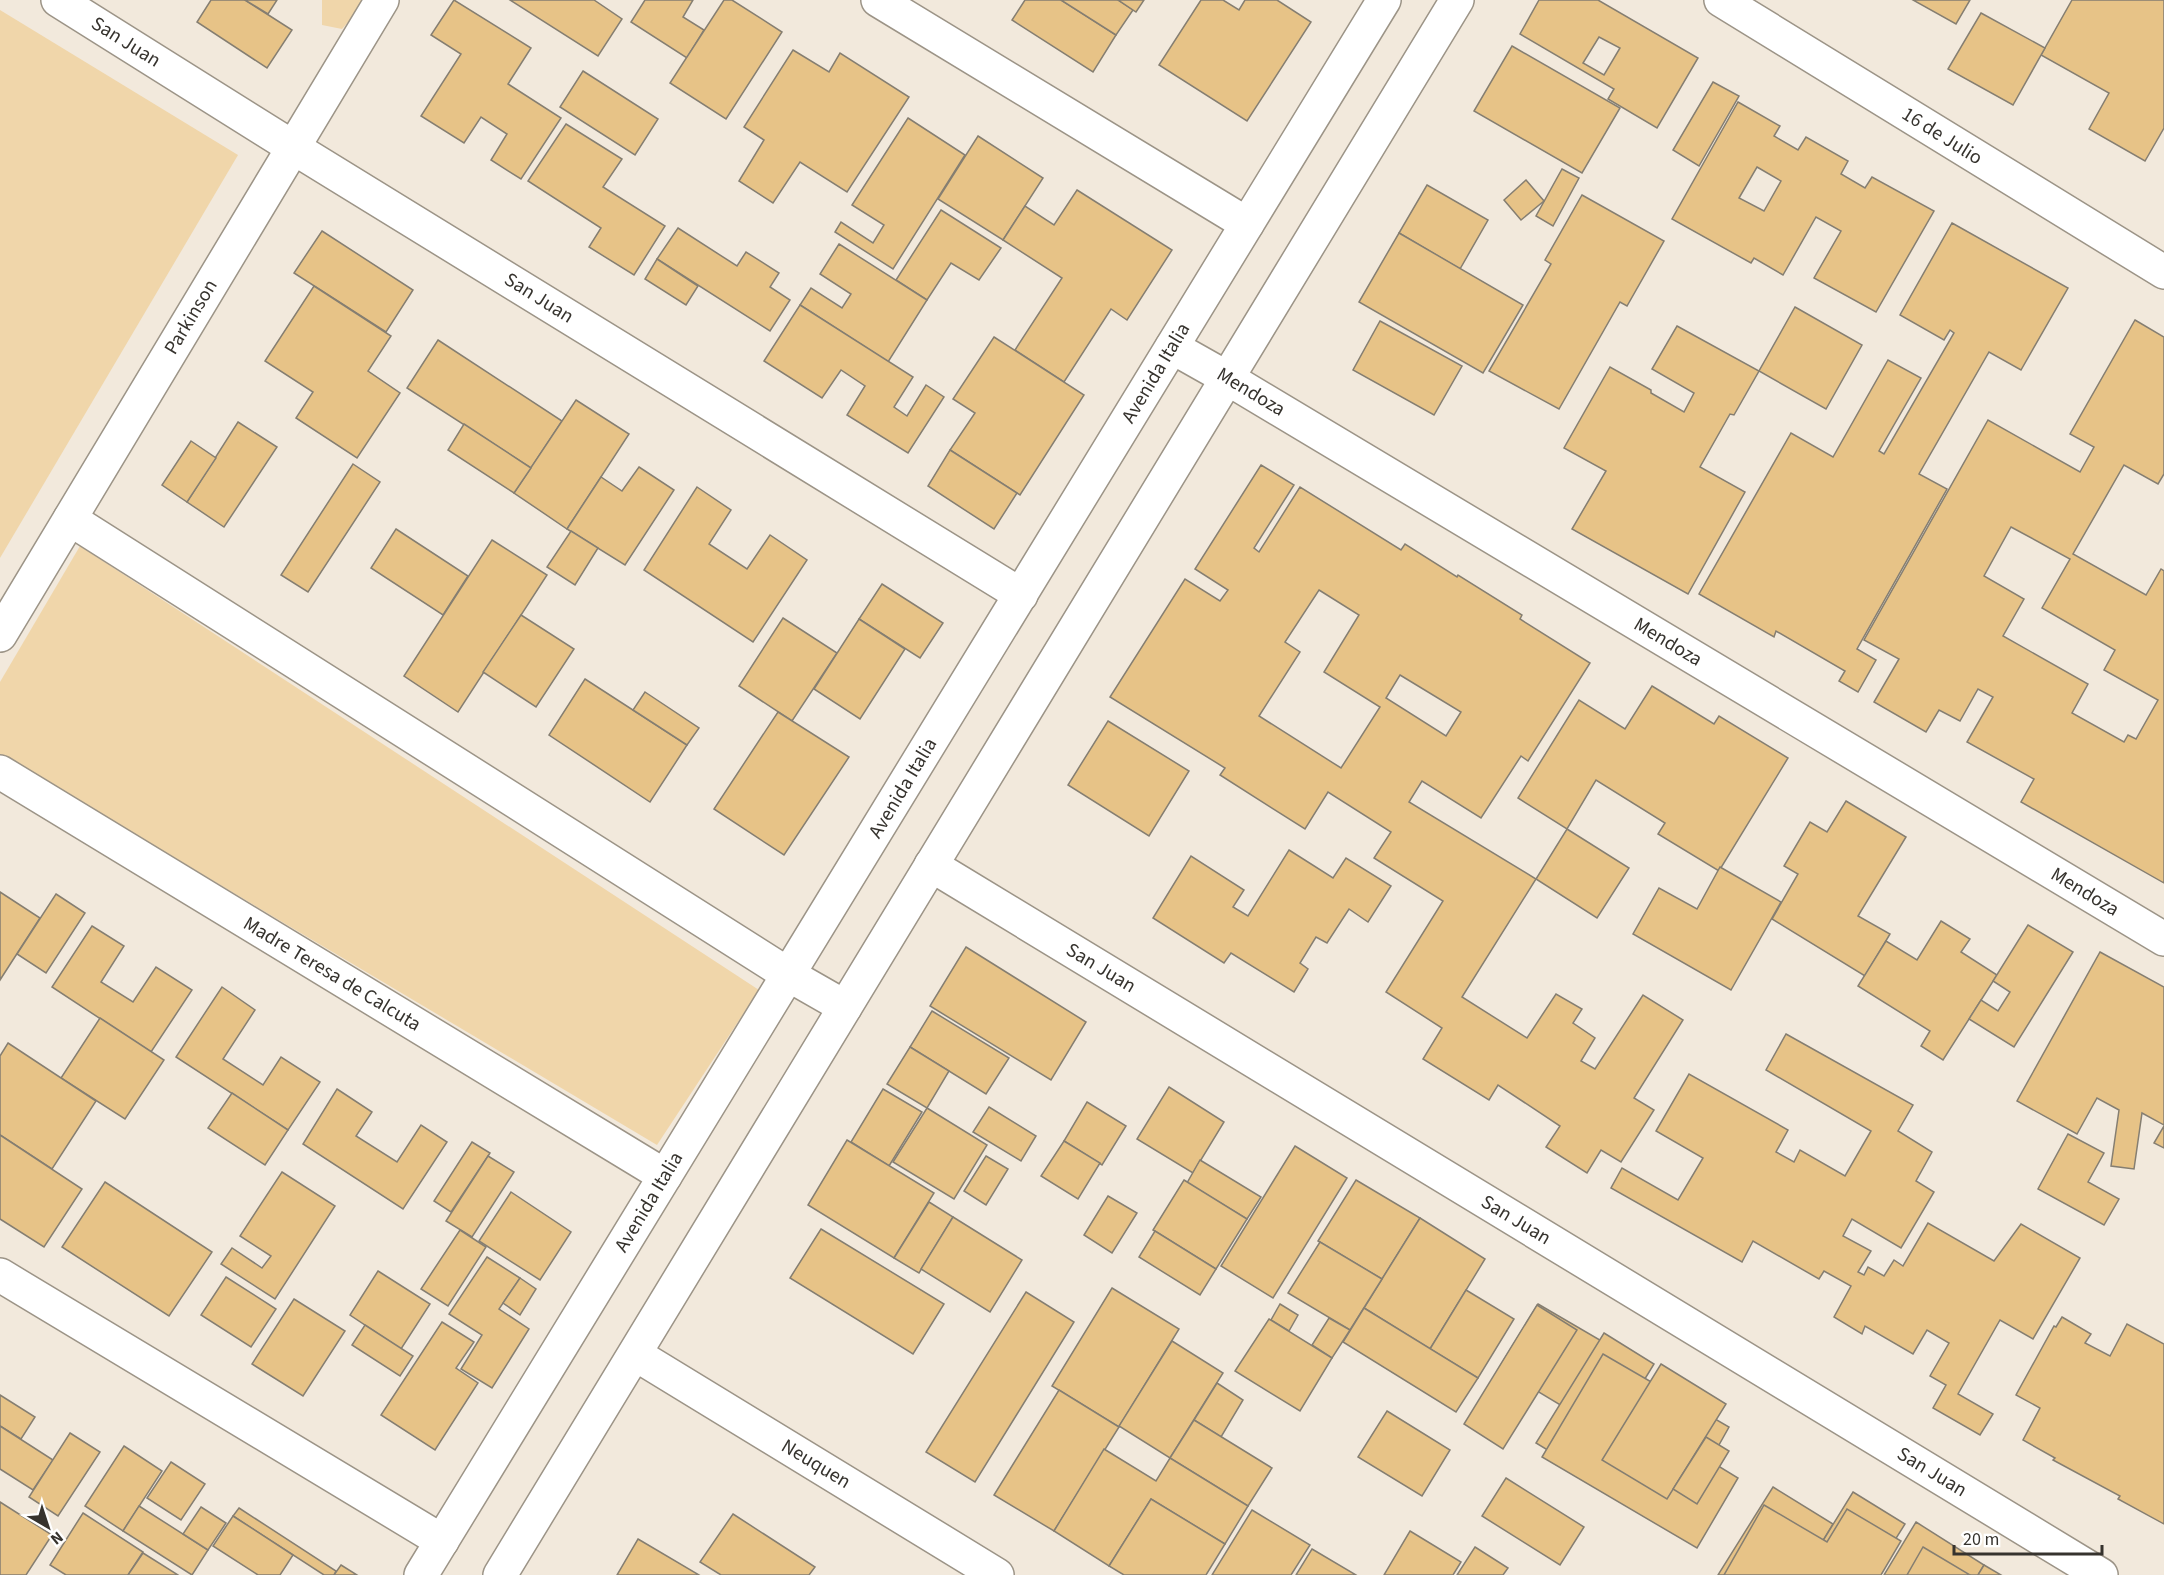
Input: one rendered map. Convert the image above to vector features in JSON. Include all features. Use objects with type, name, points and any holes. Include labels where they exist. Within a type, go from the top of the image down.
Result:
[{"type":"street","name":"San Juan","points":[[58,0],[1021,595]]},
{"type":"street","name":"Parkinson","points":[[0,635],[382,0]]},
{"type":"street","points":[[878,0],[1247,224]]},
{"type":"street","name":"Avenida Italia","points":[[421,1575],[1384,0]]},
{"type":"street","points":[[500,1575],[1457,0]]},
{"type":"street","name":"16 de Julio","points":[[1721,0],[2164,272]]},
{"type":"street","name":"Mendoza","points":[[1172,347],[2164,939]]},
{"type":"street","points":[[70,519],[789,975],[845,1007]]},
{"type":"street","name":"Madre Teresa de Calcuta","points":[[0,772],[665,1176]]},
{"type":"street","name":"San Juan","points":[[931,866],[2101,1575]]},
{"type":"street","points":[[0,1275],[442,1541]]},
{"type":"street","name":"Neuquen","points":[[635,1354],[996,1575]]},
{"type":"shaded area","points":[[322,0],[362,0],[356,13],[342,29],[322,25]]},
{"type":"shaded area","points":[[0,10],[238,155],[0,558]]},
{"type":"shaded area","points":[[80,546],[759,990],[657,1145],[0,754],[0,682]]},
{"type":"building","points":[[211,0],[245,0],[292,30],[267,68],[197,22]]},
{"type":"building","points":[[245,0],[277,0],[268,14]]},
{"type":"building","points":[[454,0],[531,48],[508,84],[561,118],[521,179],[491,160],[507,134],[481,117],[464,143],[421,116],[461,54],[431,35]]},
{"type":"building","points":[[510,0],[594,0],[622,19],[598,56]]},
{"type":"building","points":[[645,0],[693,0],[683,17],[704,30],[687,58],[631,22]]},
{"type":"building","points":[[724,0],[732,0],[782,32],[726,119],[670,83]]},
{"type":"building","points":[[1025,0],[1061,0],[1116,35],[1093,72],[1012,20]]},
{"type":"building","points":[[1061,0],[1118,0],[1133,10],[1116,35]]},
{"type":"building","points":[[1118,0],[1144,0],[1136,12]]},
{"type":"building","points":[[1201,0],[1223,0],[1239,10],[1245,0],[1277,0],[1311,22],[1247,121],[1159,65]]},
{"type":"building","points":[[1539,0],[1598,0],[1698,58],[1657,128],[1608,99],[1614,89],[1520,34]],"holes":[[[1599,37],[1620,48],[1604,75],[1583,63]]]},
{"type":"building","points":[[1913,0],[1970,0],[1956,24]]},
{"type":"building","points":[[2072,0],[2164,0],[2164,128],[2145,161],[2089,129],[2109,93],[2041,55]]},
{"type":"building","points":[[1981,13],[2045,48],[2013,105],[1948,69]]},
{"type":"building","points":[[1512,46],[1620,108],[1582,173],[1474,111]]},
{"type":"building","points":[[793,50],[829,72],[840,53],[909,97],[847,192],[800,162],[773,203],[739,181],[764,140],[744,127]]},
{"type":"building","points":[[583,71],[658,119],[635,155],[560,107]]},
{"type":"building","points":[[1713,82],[1739,96],[1699,166],[1673,150]]},
{"type":"building","points":[[1738,102],[1780,126],[1774,136],[1798,150],[1806,137],[1848,161],[1841,174],[1865,188],[1872,177],[1934,211],[1876,312],[1814,278],[1841,231],[1816,217],[1783,275],[1754,258],[1751,263],[1672,219]],"holes":[[[1757,167],[1781,181],[1764,211],[1739,198]]]},
{"type":"building","points":[[908,118],[965,155],[893,269],[835,232],[841,222],[873,243],[884,225],[852,205]]},
{"type":"building","points":[[566,124],[622,159],[603,187],[665,226],[634,275],[589,247],[601,228],[528,181]]},
{"type":"building","points":[[978,136],[1043,178],[1003,240],[938,199]]},
{"type":"building","points":[[1562,169],[1579,178],[1553,226],[1536,216]]},
{"type":"building","points":[[1526,180],[1544,201],[1521,220],[1504,200]]},
{"type":"building","points":[[1427,185],[1488,220],[1460,269],[1399,233]]},
{"type":"building","points":[[1077,190],[1172,250],[1127,320],[1111,309],[1064,382],[1015,350],[1062,278],[1003,240],[1025,206],[1054,225]]},
{"type":"building","points":[[1582,195],[1664,241],[1627,306],[1620,302],[1559,409],[1489,371],[1551,264],[1545,260]]},
{"type":"building","points":[[941,210],[1001,248],[979,280],[951,263],[927,300],[896,280]]},
{"type":"building","points":[[1952,223],[2068,288],[2021,370],[1989,352],[1919,474],[1947,489],[1857,649],[1876,660],[1858,692],[1839,681],[1845,671],[1776,631],[1774,637],[1699,594],[1791,433],[1833,457],[1888,360],[1921,378],[1879,451],[1884,454],[1954,333],[1950,330],[1944,340],[1900,315]]},
{"type":"building","points":[[678,228],[737,266],[746,252],[779,273],[770,287],[790,300],[770,331],[657,259]]},
{"type":"building","points":[[322,231],[413,290],[386,332],[294,273]]},
{"type":"building","points":[[1399,233],[1523,305],[1483,373],[1359,302]]},
{"type":"building","points":[[839,244],[927,300],[888,362],[800,305],[811,288],[842,308],[851,294],[820,274]]},
{"type":"building","points":[[657,259],[698,286],[686,305],[645,279]]},
{"type":"building","points":[[314,286],[391,336],[368,371],[400,393],[357,458],[296,418],[313,392],[265,361]]},
{"type":"building","points":[[800,305],[913,377],[894,407],[907,416],[926,385],[944,397],[908,453],[847,415],[865,386],[841,370],[822,398],[764,361]]},
{"type":"building","points":[[1795,307],[1862,345],[1826,409],[1759,371]]},
{"type":"building","points":[[2135,320],[2164,337],[2164,474],[2158,484],[2124,465],[2073,554],[2146,595],[2161,569],[2164,571],[2164,883],[2021,802],[2034,779],[1967,742],[1993,697],[1978,689],[1960,721],[1939,710],[1926,732],[1874,702],[1899,659],[1864,640],[1988,420],[2080,472],[2094,447],[2070,434]],"holes":[[[2011,527],[2070,559],[2042,608],[2115,650],[2104,670],[2158,700],[2136,739],[2128,735],[2124,742],[2072,713],[2088,684],[2003,636],[2024,599],[1984,576]]]},
{"type":"building","points":[[1380,321],[1462,366],[1434,415],[1353,370]]},
{"type":"building","points":[[1677,326],[1759,371],[1734,415],[1730,414],[1700,467],[1745,492],[1688,594],[1572,529],[1606,471],[1564,448],[1610,367],[1684,412],[1694,393],[1652,369]]},
{"type":"building","points":[[994,337],[1084,395],[1020,495],[950,450],[975,413],[953,399]]},
{"type":"building","points":[[438,340],[562,421],[531,468],[407,388]]},
{"type":"building","points":[[576,400],[629,434],[567,529],[514,493]]},
{"type":"building","points":[[238,422],[277,447],[224,527],[187,502]]},
{"type":"building","points":[[464,424],[531,468],[514,493],[448,450]]},
{"type":"building","points":[[191,441],[216,458],[187,502],[162,485]]},
{"type":"building","points":[[950,450],[1017,493],[994,529],[928,486]]},
{"type":"building","points":[[353,464],[380,482],[308,592],[281,575]]},
{"type":"building","points":[[1261,465],[1294,485],[1254,548],[1259,552],[1300,487],[1401,550],[1405,544],[1457,577],[1458,575],[1522,615],[1520,619],[1590,663],[1528,761],[1521,756],[1481,818],[1422,781],[1409,802],[1536,879],[1462,997],[1527,1038],[1556,994],[1582,1009],[1573,1023],[1595,1038],[1581,1061],[1595,1069],[1643,995],[1683,1020],[1634,1098],[1654,1110],[1621,1162],[1601,1150],[1587,1173],[1546,1147],[1560,1126],[1498,1085],[1489,1100],[1423,1059],[1442,1028],[1386,992],[1443,901],[1374,858],[1391,832],[1328,792],[1305,829],[1220,775],[1225,768],[1110,697],[1185,579],[1220,601],[1228,590],[1195,569]],"holes":[[[1319,590],[1359,615],[1324,672],[1380,707],[1341,768],[1259,716],[1300,652],[1285,642]],[[1400,675],[1461,712],[1446,736],[1386,698]]]},
{"type":"building","points":[[639,467],[674,490],[625,565],[567,529],[601,477],[622,491]]},
{"type":"building","points":[[697,487],[731,510],[709,544],[747,569],[770,535],[807,560],[753,642],[644,570]]},
{"type":"building","points":[[396,529],[468,576],[443,615],[371,568]]},
{"type":"building","points":[[571,531],[598,548],[575,585],[547,567]]},
{"type":"building","points":[[492,540],[547,575],[458,712],[404,676]]},
{"type":"building","points":[[882,584],[943,623],[920,658],[859,619]]},
{"type":"building","points":[[521,615],[574,649],[536,707],[483,672]]},
{"type":"building","points":[[783,618],[837,653],[792,721],[739,686]]},
{"type":"building","points":[[859,619],[905,649],[860,719],[814,689]]},
{"type":"building","points":[[585,679],[687,745],[650,802],[549,735]]},
{"type":"building","points":[[1652,686],[1714,724],[1719,716],[1788,758],[1719,871],[1658,834],[1665,823],[1596,780],[1567,829],[1518,798],[1579,700],[1625,729]]},
{"type":"building","points":[[645,692],[699,728],[687,745],[633,710]]},
{"type":"building","points":[[778,712],[849,757],[784,855],[714,809]]},
{"type":"building","points":[[1108,721],[1189,771],[1149,836],[1068,785]]},
{"type":"building","points":[[1846,801],[1906,837],[1858,916],[1890,934],[1865,976],[1772,919],[1798,874],[1784,866],[1810,822],[1827,832]]},
{"type":"building","points":[[1567,829],[1629,868],[1597,918],[1536,879]]},
{"type":"building","points":[[1289,850],[1333,878],[1346,858],[1391,886],[1368,922],[1349,909],[1327,943],[1316,937],[1300,963],[1308,969],[1294,992],[1231,953],[1224,963],[1153,918],[1191,856],[1244,890],[1233,907],[1248,916]]},
{"type":"building","points":[[1720,867],[1781,902],[1731,990],[1633,934],[1659,888],[1697,909]]},
{"type":"building","points":[[0,892],[40,918],[0,980]]},
{"type":"building","points":[[56,894],[85,913],[46,973],[17,954]]},
{"type":"building","points":[[1941,921],[1970,939],[1961,952],[1997,975],[1943,1060],[1921,1046],[1930,1031],[1858,986],[1886,941],[1917,960]]},
{"type":"building","points":[[2028,925],[2073,952],[2014,1047],[1969,1019],[1981,1000],[1998,1011],[2010,992],[1993,981]]},
{"type":"building","points":[[92,926],[124,946],[101,982],[133,1002],[156,967],[192,990],[151,1052],[52,987]]},
{"type":"building","points":[[966,947],[1086,1022],[1051,1080],[930,1006]]},
{"type":"building","points":[[2100,952],[2164,987],[2164,1125],[2142,1113],[2134,1169],[2111,1166],[2119,1110],[2097,1098],[2077,1134],[2017,1101]]},
{"type":"building","points":[[222,987],[255,1010],[223,1059],[263,1085],[281,1057],[320,1082],[288,1130],[176,1057]]},
{"type":"building","points":[[932,1011],[1009,1058],[986,1094],[910,1047]]},
{"type":"building","points":[[100,1018],[164,1060],[125,1119],[61,1078]]},
{"type":"building","points":[[1786,1034],[1913,1105],[1898,1131],[1932,1152],[1916,1181],[1934,1192],[1901,1248],[1852,1219],[1843,1236],[1871,1251],[1858,1272],[1864,1275],[1868,1267],[1884,1276],[1894,1260],[1903,1266],[1928,1223],[1994,1261],[2021,1224],[2080,1258],[2033,1339],[2000,1320],[1958,1394],[1993,1414],[1980,1435],[1933,1408],[1946,1385],[1930,1376],[1949,1343],[1927,1330],[1913,1354],[1865,1326],[1862,1334],[1834,1317],[1851,1286],[1824,1271],[1819,1279],[1753,1241],[1742,1262],[1611,1188],[1622,1168],[1678,1200],[1703,1158],[1656,1131],[1689,1074],[1788,1130],[1776,1152],[1794,1162],[1800,1150],[1845,1176],[1871,1131],[1766,1070]]},
{"type":"building","points":[[8,1043],[96,1101],[52,1169],[0,1135],[0,1056]]},
{"type":"building","points":[[910,1047],[949,1071],[927,1108],[887,1084]]},
{"type":"building","points":[[1169,1087],[1224,1122],[1193,1173],[1137,1139]]},
{"type":"building","points":[[337,1089],[372,1112],[356,1136],[397,1162],[421,1125],[447,1142],[403,1209],[303,1144]]},
{"type":"building","points":[[883,1089],[922,1112],[889,1166],[851,1142]]},
{"type":"building","points":[[232,1093],[288,1130],[265,1165],[208,1128]]},
{"type":"building","points":[[1087,1102],[1126,1126],[1102,1165],[1064,1141]]},
{"type":"building","points":[[989,1107],[1036,1136],[1021,1161],[973,1132]]},
{"type":"building","points":[[927,1108],[987,1145],[954,1199],[893,1162]]},
{"type":"building","points":[[2164,1126],[2164,1148],[2154,1143]]},
{"type":"building","points":[[2068,1134],[2104,1153],[2088,1182],[2119,1199],[2104,1225],[2038,1189]]},
{"type":"building","points":[[0,1135],[82,1189],[44,1247],[0,1219]]},
{"type":"building","points":[[847,1140],[934,1193],[894,1258],[808,1205]]},
{"type":"building","points":[[1064,1141],[1100,1163],[1078,1199],[1041,1176]]},
{"type":"building","points":[[472,1142],[490,1153],[451,1212],[434,1201]]},
{"type":"building","points":[[1295,1146],[1347,1178],[1273,1298],[1221,1266]]},
{"type":"building","points":[[488,1156],[514,1172],[472,1237],[446,1221]]},
{"type":"building","points":[[986,1156],[1008,1169],[986,1205],[964,1191]]},
{"type":"building","points":[[1200,1160],[1261,1197],[1247,1219],[1187,1183]]},
{"type":"building","points":[[282,1172],[335,1206],[275,1299],[221,1264],[232,1248],[262,1268],[271,1256],[240,1236]]},
{"type":"building","points":[[1184,1180],[1247,1219],[1216,1269],[1153,1230]]},
{"type":"building","points":[[1356,1180],[1420,1218],[1382,1279],[1318,1241]]},
{"type":"building","points":[[105,1182],[212,1252],[169,1316],[62,1247]]},
{"type":"building","points":[[511,1192],[571,1232],[540,1280],[479,1241]]},
{"type":"building","points":[[1108,1196],[1137,1213],[1112,1253],[1084,1235]]},
{"type":"building","points":[[929,1202],[953,1217],[919,1273],[894,1258]]},
{"type":"building","points":[[953,1217],[1022,1260],[990,1312],[921,1269]]},
{"type":"building","points":[[1420,1218],[1485,1259],[1430,1349],[1364,1308]]},
{"type":"building","points":[[821,1229],[944,1304],[913,1354],[790,1278]]},
{"type":"building","points":[[460,1230],[486,1247],[448,1306],[421,1289]]},
{"type":"building","points":[[1155,1231],[1216,1269],[1200,1295],[1139,1257]]},
{"type":"building","points":[[1320,1242],[1382,1279],[1350,1330],[1288,1293]]},
{"type":"building","points":[[487,1257],[520,1278],[499,1309],[529,1329],[492,1388],[461,1369],[482,1335],[449,1314]]},
{"type":"building","points":[[378,1271],[430,1304],[401,1349],[350,1315]]},
{"type":"building","points":[[226,1277],[276,1309],[251,1347],[201,1315]]},
{"type":"building","points":[[520,1278],[536,1289],[520,1315],[503,1303]]},
{"type":"building","points":[[1112,1288],[1179,1329],[1119,1427],[1052,1386]]},
{"type":"building","points":[[1466,1290],[1514,1319],[1478,1378],[1430,1349]]},
{"type":"building","points":[[1026,1292],[1074,1322],[975,1482],[926,1452]]},
{"type":"building","points":[[294,1299],[345,1331],[303,1396],[252,1364]]},
{"type":"building","points":[[1280,1304],[1298,1315],[1289,1331],[1271,1320]]},
{"type":"building","points":[[1538,1304],[1605,1343],[1567,1409],[1499,1368]]},
{"type":"building","points":[[1537,1305],[1577,1330],[1503,1449],[1464,1424]]},
{"type":"building","points":[[1364,1308],[1478,1378],[1456,1412],[1343,1342]]},
{"type":"building","points":[[2062,1317],[2091,1334],[2085,1343],[2110,1356],[2127,1324],[2164,1344],[2164,1524],[2118,1499],[2120,1496],[2053,1460],[2055,1458],[2023,1440],[2040,1408],[2016,1395],[2054,1326],[2056,1327]]},
{"type":"building","points":[[1329,1318],[1350,1330],[1332,1358],[1312,1345]]},
{"type":"building","points":[[1269,1319],[1332,1358],[1300,1411],[1235,1371]]},
{"type":"building","points":[[442,1322],[474,1342],[456,1368],[478,1383],[435,1450],[381,1415]]},
{"type":"building","points":[[365,1325],[413,1356],[400,1376],[352,1345]]},
{"type":"building","points":[[1604,1333],[1654,1364],[1587,1474],[1536,1443]]},
{"type":"building","points":[[1172,1341],[1223,1373],[1170,1458],[1119,1426]]},
{"type":"building","points":[[1603,1354],[1729,1427],[1710,1461],[1738,1478],[1697,1548],[1542,1457]]},
{"type":"building","points":[[1661,1364],[1726,1404],[1667,1499],[1602,1460]]},
{"type":"building","points":[[1217,1383],[1243,1400],[1221,1437],[1194,1420]]},
{"type":"building","points":[[1059,1390],[1119,1427],[1054,1531],[994,1495]]},
{"type":"building","points":[[0,1395],[35,1417],[21,1439],[0,1426]]},
{"type":"building","points":[[1387,1411],[1450,1450],[1422,1496],[1358,1457]]},
{"type":"building","points":[[1194,1420],[1272,1468],[1248,1506],[1170,1458]]},
{"type":"building","points":[[0,1426],[53,1460],[33,1490],[0,1469]]},
{"type":"building","points":[[70,1433],[100,1452],[58,1516],[29,1497]]},
{"type":"building","points":[[1706,1437],[1729,1451],[1697,1504],[1673,1489]]},
{"type":"building","points":[[124,1446],[162,1471],[123,1531],[85,1506]]},
{"type":"building","points":[[1104,1449],[1156,1481],[1170,1458],[1248,1506],[1225,1544],[1151,1499],[1109,1566],[1054,1531]]},
{"type":"building","points":[[171,1462],[205,1484],[181,1520],[147,1498]]},
{"type":"building","points":[[1506,1478],[1584,1527],[1560,1565],[1482,1516]]},
{"type":"building","points":[[1773,1487],[1833,1524],[1802,1575],[1718,1575]]},
{"type":"building","points":[[1853,1492],[1905,1524],[1873,1575],[1814,1575],[1805,1570]]},
{"type":"building","points":[[1151,1499],[1225,1544],[1206,1575],[1124,1575],[1109,1566]]},
{"type":"building","points":[[0,1502],[52,1535],[26,1575],[0,1575]]},
{"type":"building","points":[[1764,1505],[1827,1542],[1847,1509],[1901,1541],[1881,1575],[1724,1575]]},
{"type":"building","points":[[139,1506],[208,1550],[192,1575],[123,1531]]},
{"type":"building","points":[[201,1507],[226,1523],[208,1550],[183,1534]]},
{"type":"building","points":[[239,1508],[336,1571],[334,1575],[324,1575],[233,1516]]},
{"type":"building","points":[[1252,1510],[1310,1545],[1291,1575],[1212,1575]]},
{"type":"building","points":[[83,1513],[143,1552],[128,1575],[66,1575],[50,1565]]},
{"type":"building","points":[[733,1514],[815,1567],[809,1575],[721,1575],[700,1562]]},
{"type":"building","points":[[233,1516],[293,1555],[280,1575],[258,1575],[213,1546]]},
{"type":"building","points":[[1916,1522],[1984,1565],[1978,1575],[1884,1575]]},
{"type":"building","points":[[1410,1531],[1461,1562],[1453,1575],[1384,1575]]},
{"type":"building","points":[[638,1539],[699,1575],[617,1575]]},
{"type":"building","points":[[1475,1547],[1508,1568],[1503,1575],[1457,1575]]},
{"type":"building","points":[[1923,1547],[1970,1575],[1907,1575]]},
{"type":"building","points":[[1312,1549],[1356,1575],[1296,1575]]},
{"type":"building","points":[[143,1553],[178,1575],[128,1575]]},
{"type":"building","points":[[341,1565],[357,1575],[334,1575]]},
{"type":"building","points":[[1984,1565],[2001,1575],[1978,1575]]}]
